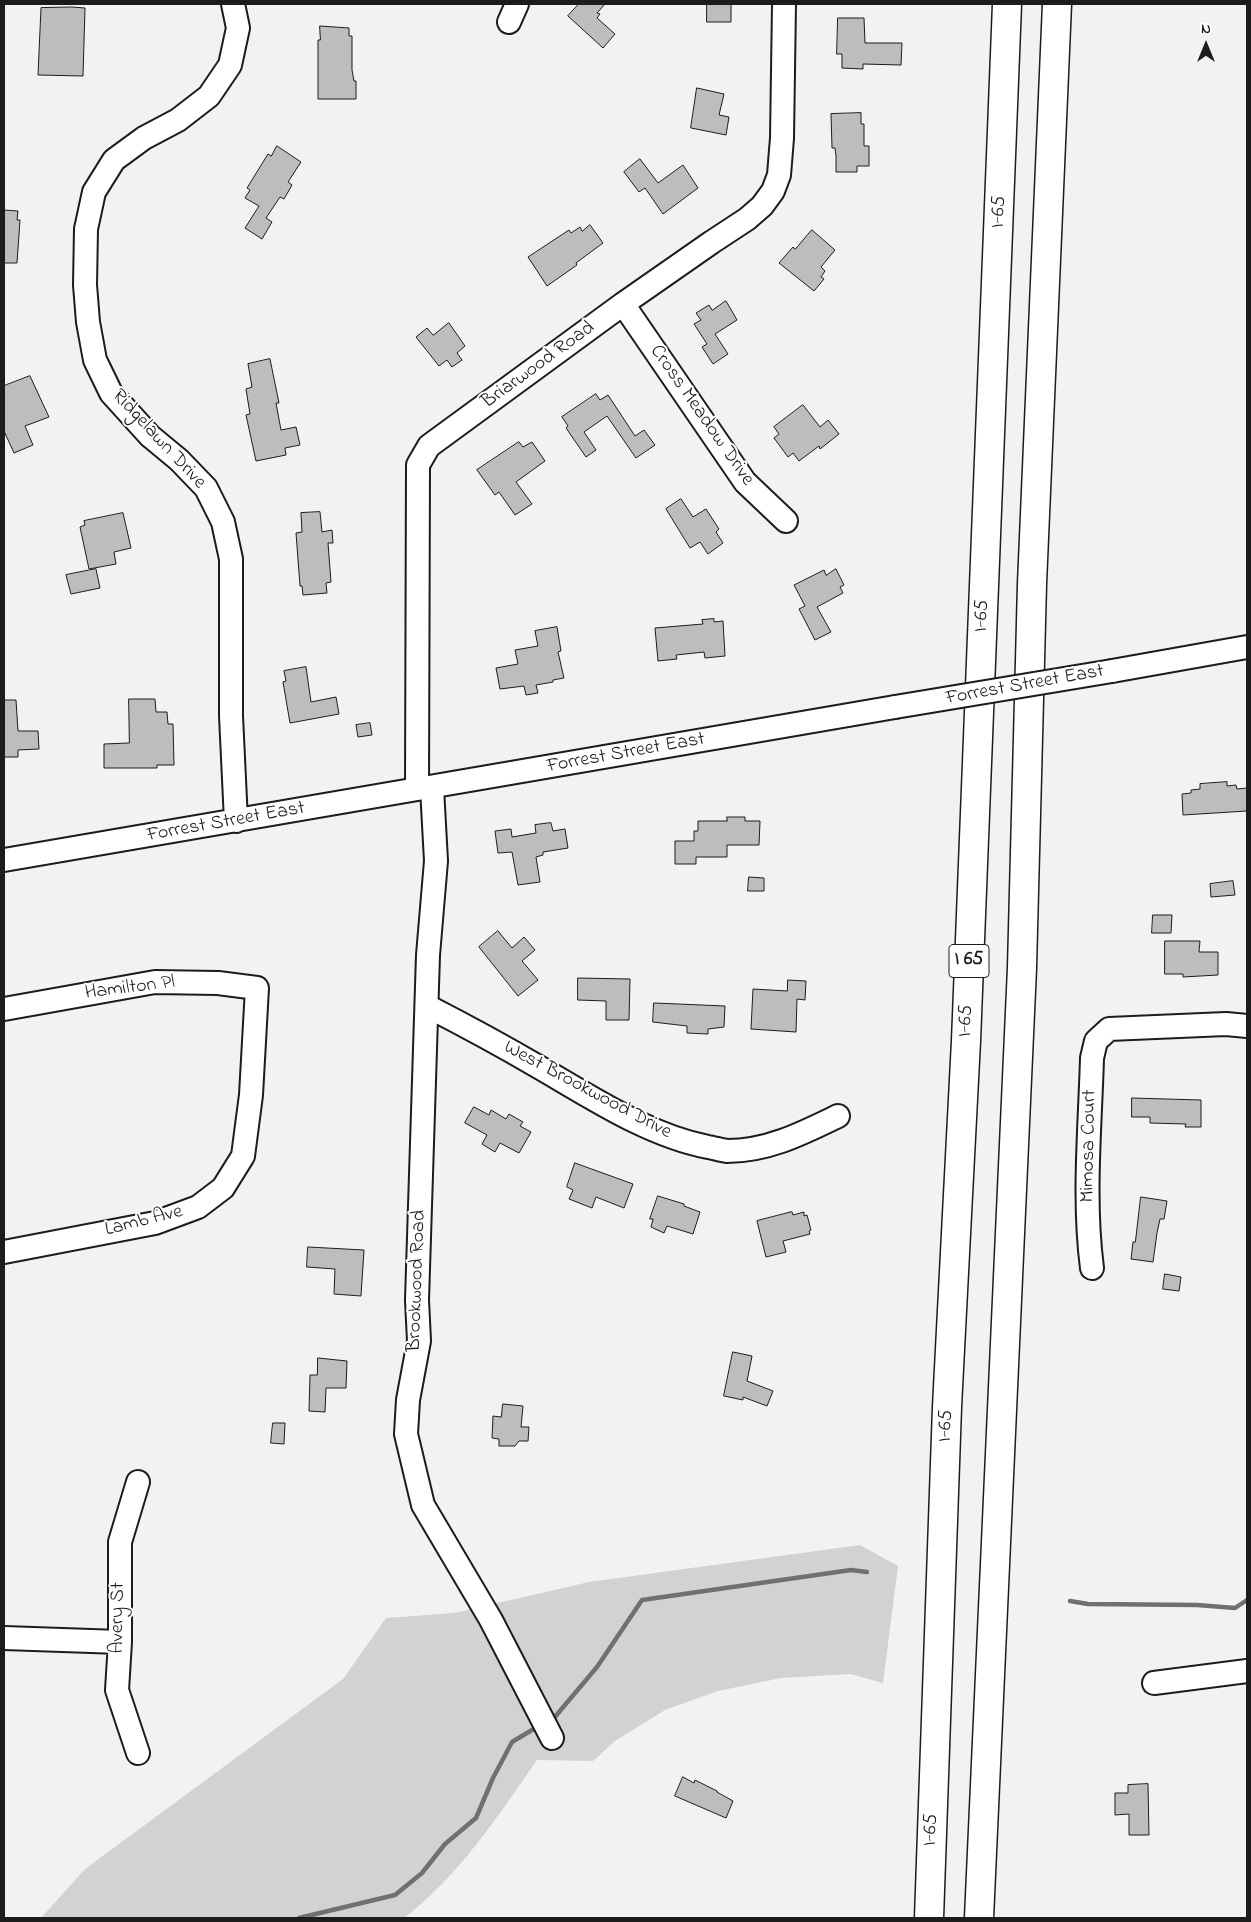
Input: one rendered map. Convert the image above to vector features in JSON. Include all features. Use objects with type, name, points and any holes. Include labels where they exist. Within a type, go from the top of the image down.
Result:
[{"type":"highway","name":"I-65","points":[[929,1918],[947,1407],[966,1041],[1007,4]]},
{"type":"highway","points":[[979,1918],[1022,978],[1032,584],[1057,4]]},
{"type":"street","name":"Ridgelawn Drive","points":[[233,4],[238,28],[230,65],[209,96],[178,120],[144,138],[114,160],[94,192],[86,229],[85,285],[88,322],[95,360],[111,393],[150,436],[179,460],[206,488],[223,522],[231,560],[231,716],[236,821]]},
{"type":"street","name":"Briarwood Road","points":[[424,788],[418,465],[429,446],[623,304],[747,219],[762,206],[773,191],[779,175],[782,138],[784,4]]},
{"type":"street","name":"Cross Meadow Drive","points":[[623,304],[745,482],[786,521]]},
{"type":"street","name":"Forrest Street East","points":[[4,860],[1247,647]]},
{"type":"street","name":"Brookwood Road","points":[[424,788],[436,861],[428,955],[417,1300],[420,1341],[408,1400],[406,1434],[423,1505],[491,1620],[552,1738]]},
{"type":"street","name":"Hamilton Pl","points":[[4,1009],[155,982],[218,983],[257,988]]},
{"type":"street","name":"Lamb Ave","points":[[4,1252],[155,1223],[198,1207],[223,1188],[243,1156],[250,1094],[257,988]]},
{"type":"street","name":"West Brookwood Drive","points":[[427,1006],[486,1037],[599,1102],[651,1129],[688,1143],[726,1151],[764,1148],[838,1116]]},
{"type":"street","name":"Mimosa Court","points":[[1092,1268],[1089,1249],[1087,1191],[1092,1058],[1096,1040],[1109,1029],[1226,1024],[1247,1026]]},
{"type":"street","name":"Avery St","points":[[138,1482],[120,1542],[120,1642],[117,1690],[138,1753]]},
{"type":"street","points":[[4,1638],[120,1642]]},
{"type":"street","points":[[1154,1683],[1247,1671]]},
{"type":"shaded area","points":[[860,1545],[898,1566],[883,1683],[851,1674],[781,1678],[718,1691],[665,1710],[615,1741],[593,1761],[537,1760],[492,1824],[460,1864],[424,1901],[404,1918],[41,1918],[85,1869],[343,1679],[386,1618],[454,1613],[589,1582]]},
{"type":"building","points":[[579,4],[605,4],[597,13],[600,14],[597,18],[615,34],[603,48],[568,16]]},
{"type":"building","points":[[707,4],[731,4],[731,22],[707,22]]},
{"type":"building","points":[[41,8],[85,8],[83,76],[38,75]]},
{"type":"building","points":[[838,18],[864,18],[865,43],[902,43],[901,65],[863,64],[863,69],[842,68],[842,54],[837,54]]},
{"type":"building","points":[[320,26],[349,28],[349,36],[352,36],[352,70],[354,81],[356,81],[356,99],[318,99],[318,40],[320,40]]},
{"type":"building","points":[[697,88],[724,94],[719,115],[729,117],[726,135],[691,128]]},
{"type":"building","points":[[861,113],[861,124],[864,124],[864,146],[869,146],[869,166],[857,166],[857,172],[836,172],[835,148],[832,148],[831,114]]},
{"type":"building","points":[[277,146],[301,162],[288,182],[292,185],[284,199],[280,197],[266,218],[272,222],[262,239],[245,228],[259,206],[245,198],[250,190],[247,188],[268,154],[271,156]]},
{"type":"building","points":[[640,159],[658,183],[683,165],[698,188],[663,214],[645,188],[639,192],[624,172]]},
{"type":"building","points":[[4,210],[18,211],[17,220],[20,220],[17,263],[4,263]]},
{"type":"building","points":[[590,225],[603,243],[576,263],[577,265],[547,286],[528,257],[569,230],[571,233],[580,227],[582,231]]},
{"type":"building","points":[[812,230],[835,250],[821,267],[825,271],[821,277],[824,279],[814,291],[779,263]]},
{"type":"building","points":[[726,301],[737,320],[715,334],[728,354],[713,364],[702,347],[707,344],[694,324],[701,320],[696,313],[709,305],[712,310]]},
{"type":"building","points":[[449,323],[465,346],[457,353],[462,360],[452,367],[447,360],[439,366],[416,337],[427,328],[433,335]]},
{"type":"building","points":[[270,359],[279,403],[276,403],[281,430],[296,427],[300,445],[285,448],[286,455],[256,461],[246,415],[250,414],[246,389],[252,387],[248,364]]},
{"type":"building","points":[[30,376],[49,417],[25,426],[33,445],[14,453],[4,431],[4,386]]},
{"type":"building","points":[[596,394],[600,400],[608,395],[635,436],[644,430],[655,445],[636,458],[607,416],[584,432],[596,450],[586,457],[566,428],[568,426],[562,417]]},
{"type":"building","points":[[803,405],[820,427],[828,420],[839,434],[820,449],[819,446],[799,461],[793,453],[788,457],[774,438],[779,434],[774,427]]},
{"type":"building","points":[[519,442],[523,447],[532,442],[545,461],[516,482],[532,504],[515,515],[499,492],[495,495],[477,470]]},
{"type":"building","points":[[681,499],[693,517],[706,509],[719,529],[716,532],[723,543],[708,554],[700,542],[690,548],[666,509]]},
{"type":"building","points":[[320,512],[322,532],[332,530],[333,543],[328,543],[331,582],[326,583],[327,593],[303,595],[302,586],[300,586],[296,533],[302,532],[301,513]]},
{"type":"building","points":[[123,513],[131,548],[114,552],[116,564],[89,569],[80,527],[85,525],[84,521]]},
{"type":"building","points":[[96,569],[100,588],[71,594],[66,575]]},
{"type":"building","points":[[836,569],[844,585],[840,587],[843,593],[817,607],[831,632],[815,640],[799,609],[805,606],[794,585],[824,570],[826,575]]},
{"type":"building","points":[[714,619],[714,622],[723,621],[725,656],[705,658],[704,652],[676,655],[677,659],[658,661],[655,628],[703,624],[702,620]]},
{"type":"building","points":[[557,627],[561,651],[558,652],[564,678],[536,685],[538,693],[526,695],[524,686],[500,689],[496,668],[518,664],[515,650],[538,646],[535,631]]},
{"type":"building","points":[[306,667],[311,702],[336,697],[339,714],[290,723],[283,682],[286,681],[284,671]]},
{"type":"building","points":[[129,699],[155,699],[156,712],[167,712],[168,724],[173,724],[174,765],[157,765],[157,768],[104,768],[104,744],[129,743]]},
{"type":"building","points":[[4,700],[16,700],[18,731],[38,731],[39,749],[18,750],[18,757],[4,757]]},
{"type":"building","points":[[370,723],[372,735],[358,737],[356,725]]},
{"type":"building","points":[[1227,782],[1227,786],[1236,785],[1237,789],[1247,788],[1247,811],[1183,815],[1182,794],[1200,789],[1200,784]]},
{"type":"building","points":[[727,817],[745,817],[745,821],[760,821],[759,845],[727,845],[727,857],[696,857],[696,864],[675,864],[675,841],[694,841],[694,831],[698,831],[698,821],[727,821]]},
{"type":"building","points":[[551,823],[553,831],[565,829],[568,848],[543,852],[543,855],[536,857],[540,882],[518,885],[512,852],[498,853],[495,831],[511,829],[512,837],[536,833],[535,825]]},
{"type":"building","points":[[749,877],[764,878],[764,891],[748,891]]},
{"type":"building","points":[[1233,881],[1235,895],[1211,897],[1210,884]]},
{"type":"building","points":[[1153,915],[1172,915],[1171,933],[1152,933]]},
{"type":"building","points":[[498,931],[512,948],[524,937],[535,950],[522,961],[538,980],[518,996],[479,947]]},
{"type":"building","points":[[1165,941],[1200,941],[1199,952],[1218,952],[1218,975],[1183,977],[1183,974],[1165,974]]},
{"type":"building","points":[[578,978],[630,979],[629,1020],[606,1020],[606,1001],[578,1000]]},
{"type":"building","points":[[788,980],[806,981],[805,1000],[797,999],[796,1032],[751,1029],[753,989],[787,991]]},
{"type":"building","points":[[654,1003],[725,1006],[724,1027],[708,1029],[708,1034],[687,1033],[687,1026],[653,1022]]},
{"type":"building","points":[[1132,1098],[1201,1100],[1201,1127],[1185,1127],[1186,1124],[1150,1123],[1150,1117],[1132,1117]]},
{"type":"building","points":[[474,1107],[489,1115],[491,1110],[506,1119],[509,1114],[523,1122],[520,1126],[531,1132],[519,1153],[500,1143],[495,1152],[482,1144],[487,1135],[465,1123]]},
{"type":"building","points":[[575,1163],[633,1184],[624,1208],[596,1197],[592,1208],[569,1199],[573,1190],[567,1187]]},
{"type":"building","points":[[658,1196],[684,1204],[684,1206],[700,1212],[693,1234],[667,1226],[664,1233],[651,1227],[653,1219],[650,1219]]},
{"type":"building","points":[[1141,1197],[1167,1201],[1164,1219],[1160,1219],[1153,1262],[1131,1259]]},
{"type":"building","points":[[792,1212],[793,1215],[804,1212],[804,1216],[807,1215],[811,1230],[809,1231],[810,1234],[783,1241],[786,1252],[766,1257],[757,1221]]},
{"type":"building","points":[[308,1247],[364,1250],[361,1296],[334,1294],[335,1269],[307,1267]]},
{"type":"building","points":[[1165,1274],[1181,1277],[1179,1291],[1163,1289]]},
{"type":"building","points":[[733,1352],[752,1356],[747,1381],[773,1391],[767,1406],[743,1397],[743,1400],[724,1396]]},
{"type":"building","points":[[318,1358],[347,1361],[346,1388],[326,1388],[325,1412],[309,1411],[310,1375],[317,1375]]},
{"type":"building","points":[[503,1404],[523,1406],[521,1427],[529,1427],[528,1441],[519,1441],[515,1446],[499,1446],[499,1439],[492,1438],[493,1416],[501,1417]]},
{"type":"building","points":[[273,1423],[285,1423],[284,1444],[271,1443]]},
{"type":"building","points":[[683,1777],[694,1783],[695,1780],[733,1801],[726,1818],[675,1796]]},
{"type":"building","points":[[1148,1784],[1149,1835],[1129,1835],[1129,1814],[1115,1815],[1115,1793],[1128,1793],[1128,1785]]},
{"type":"waterway","points":[[554,1718],[597,1667],[642,1600],[851,1570],[867,1572]]},
{"type":"waterway","points":[[1070,1601],[1088,1604],[1197,1605],[1235,1608],[1247,1600]]},
{"type":"waterway","points":[[299,1918],[395,1895],[422,1873],[445,1844],[476,1818],[493,1778],[512,1742],[537,1727]]}]
